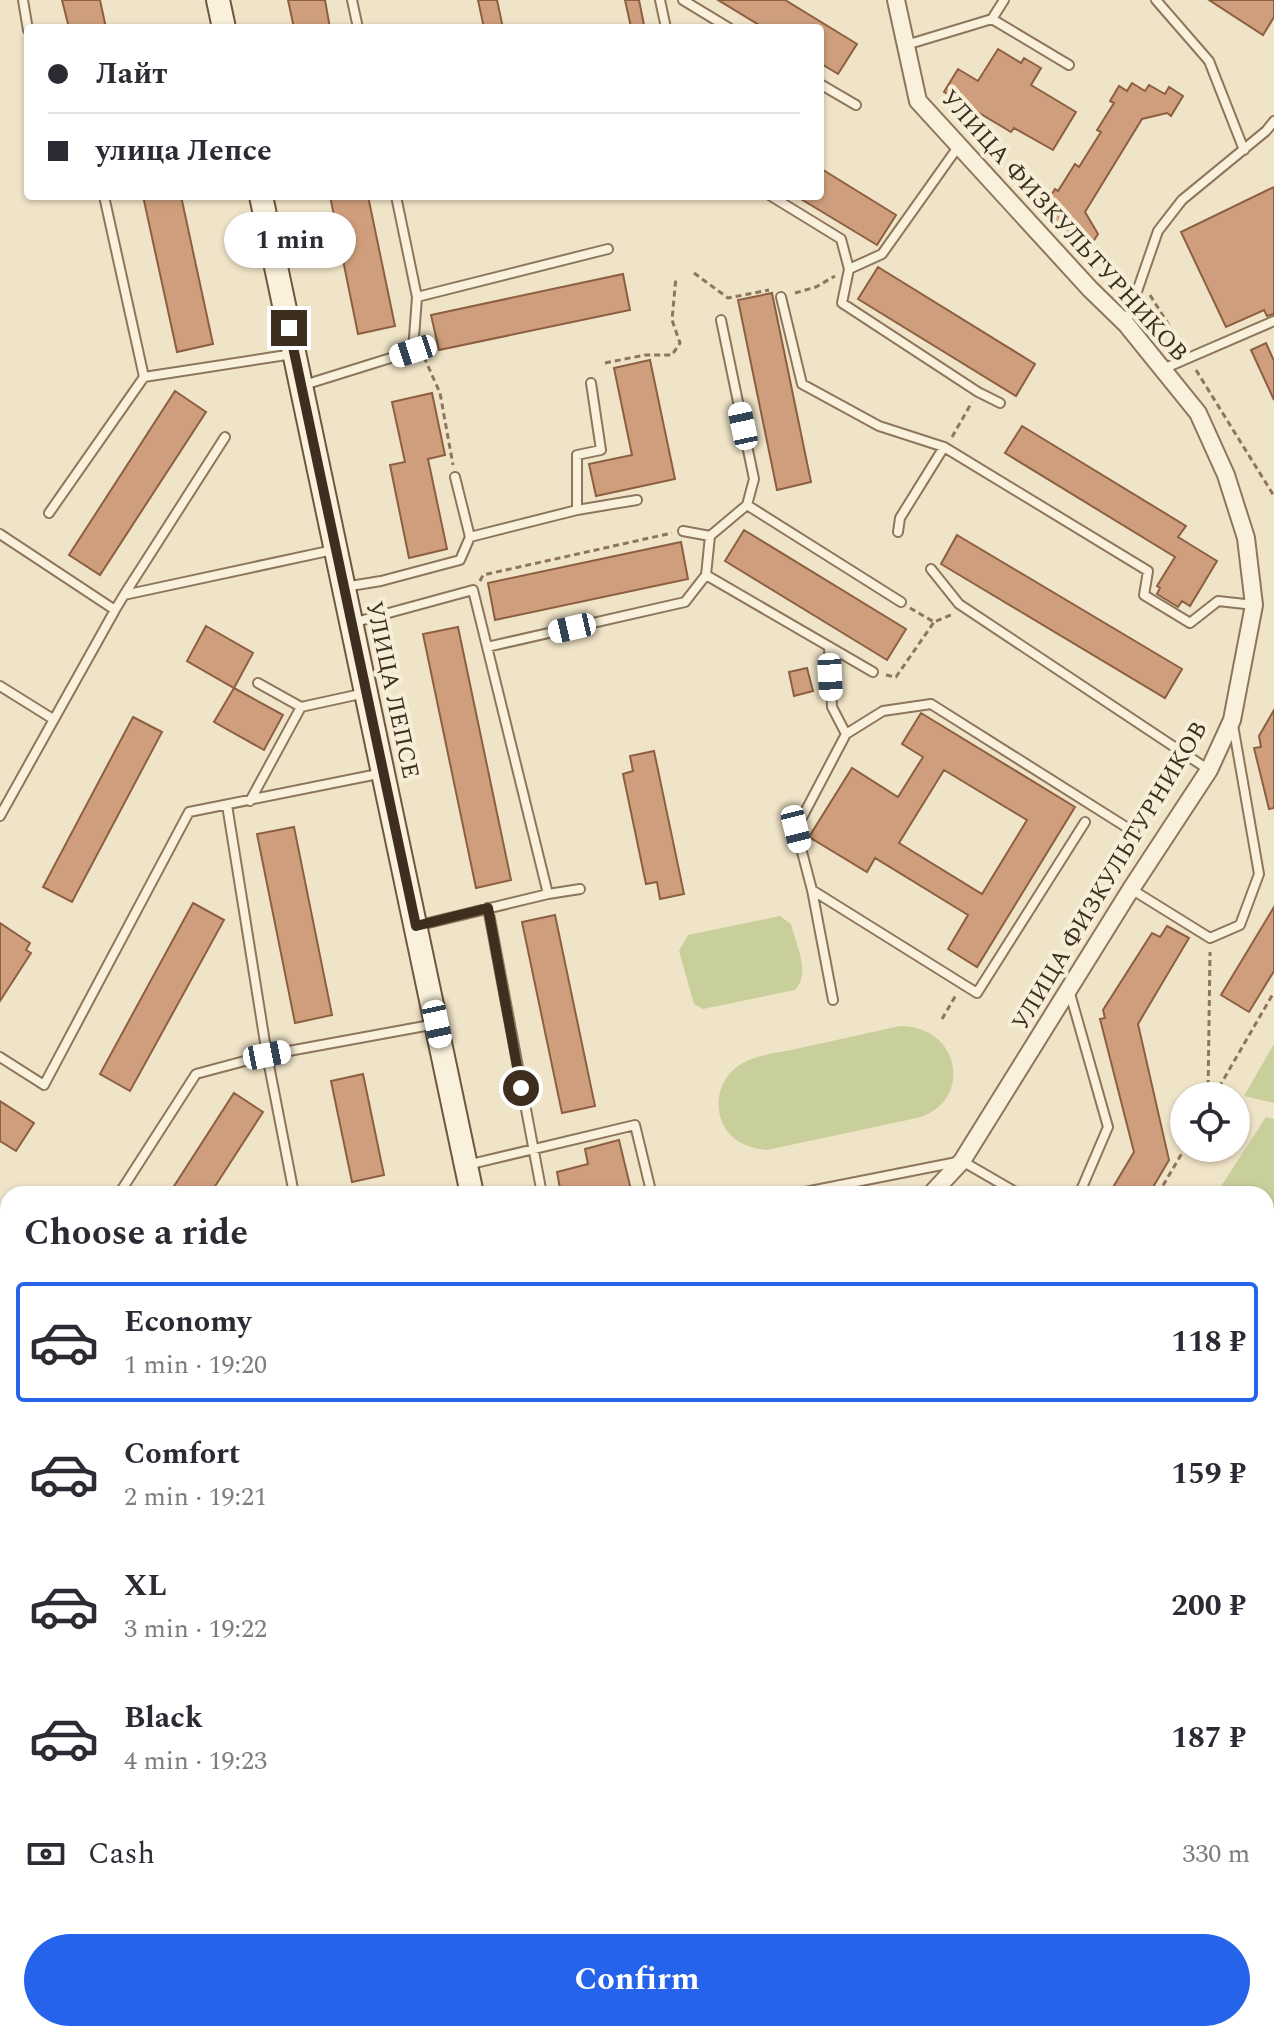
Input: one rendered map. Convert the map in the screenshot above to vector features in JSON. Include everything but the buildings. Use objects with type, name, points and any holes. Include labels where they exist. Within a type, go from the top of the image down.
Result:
[{"type":"main road","points":[[218,0],[223,24]]},
{"type":"main road","name":"УЛИЦА ЛЕПСЕ","points":[[262,200],[437,1024],[466,1165],[467,1186]]},
{"type":"street","name":"УЛИЦА ФИЗКУЛЬТУРНИКОВ","points":[[896,0],[918,101],[1090,289],[1126,324],[1198,413],[1226,475],[1246,538],[1254,605],[1232,720],[1209,770],[962,1161],[939,1186]]},
{"type":"lane","points":[[23,0],[27,24]]},
{"type":"lane","points":[[352,0],[357,24]]},
{"type":"lane","points":[[660,0],[665,24]]},
{"type":"lane","points":[[683,0],[722,24]]},
{"type":"lane","points":[[906,45],[992,19],[1004,0]]},
{"type":"lane","points":[[1156,0],[1209,61],[1244,150]]},
{"type":"lane","points":[[992,19],[1069,65]]},
{"type":"lane","points":[[824,86],[856,105]]},
{"type":"lane","points":[[1126,324],[1158,231],[1182,200],[1244,150],[1274,121]]},
{"type":"lane","points":[[849,269],[882,254],[958,147]]},
{"type":"lane","points":[[105,200],[144,377]]},
{"type":"lane","points":[[301,385],[413,351],[417,297],[397,200]]},
{"type":"lane","points":[[778,200],[841,239],[849,269],[842,303],[978,392],[1000,403]]},
{"type":"lane","points":[[417,297],[608,249]]},
{"type":"lane","points":[[781,297],[802,384],[879,426],[944,447],[1148,571],[1144,595],[1190,623],[1218,601],[1254,605]]},
{"type":"lane","points":[[487,647],[685,602],[706,575],[710,536],[747,505],[754,479],[721,320]]},
{"type":"lane","points":[[1162,369],[1274,321]]},
{"type":"lane","points":[[49,513],[144,377],[295,354]]},
{"type":"lane","points":[[577,510],[577,455],[601,450],[591,383]]},
{"type":"lane","points":[[0,816],[115,610],[225,437]]},
{"type":"lane","points":[[898,532],[900,518],[944,447]]},
{"type":"lane","points":[[344,587],[381,581],[460,560],[470,537],[455,477]]},
{"type":"lane","points":[[470,537],[577,510],[637,500]]},
{"type":"lane","points":[[747,505],[901,602]]},
{"type":"lane","points":[[683,531],[710,536]]},
{"type":"lane","points":[[0,534],[115,610]]},
{"type":"lane","points":[[124,595],[335,549]]},
{"type":"lane","points":[[931,569],[959,604],[1209,770]]},
{"type":"lane","points":[[706,575],[873,672]]},
{"type":"lane","points":[[351,623],[473,590],[548,894]]},
{"type":"lane","points":[[829,648],[832,707],[846,734]]},
{"type":"lane","points":[[258,683],[301,707],[366,693]]},
{"type":"lane","points":[[0,686],[53,719]]},
{"type":"lane","points":[[833,1000],[812,890],[796,829],[846,734],[883,711],[931,704],[1134,832]]},
{"type":"lane","points":[[250,801],[301,707]]},
{"type":"lane","points":[[1131,889],[1210,938],[1240,925],[1259,874],[1232,720]]},
{"type":"lane","points":[[0,1057],[44,1085],[189,812],[383,773]]},
{"type":"lane","points":[[227,805],[267,1055],[292,1186]]},
{"type":"lane","points":[[812,890],[977,993],[1085,822]]},
{"type":"lane","points":[[416,926],[580,889]]},
{"type":"lane","points":[[488,908],[540,1186]]},
{"type":"lane","points":[[1069,990],[1108,1127],[1083,1186]]},
{"type":"lane","points":[[124,1186],[196,1074],[267,1055],[437,1024]]},
{"type":"lane","points":[[466,1165],[635,1125],[650,1186]]},
{"type":"lane","points":[[835,1186],[962,1161],[1005,1186]]},
{"type":"path","points":[[694,273],[728,298],[777,288],[781,297],[816,287],[828,279]]},
{"type":"path","points":[[605,363],[645,355],[672,355],[680,343],[672,320],[676,277]]},
{"type":"path","points":[[1141,280],[1274,496]]},
{"type":"path","points":[[425,358],[440,393],[455,477]]},
{"type":"path","points":[[958,430],[978,392]]},
{"type":"path","points":[[473,590],[483,575],[683,531]]},
{"type":"path","points":[[901,602],[934,622]]},
{"type":"path","points":[[873,672],[896,677],[934,622],[951,615]]},
{"type":"path","points":[[1208,1082],[1210,938]]},
{"type":"path","points":[[1222,1082],[1274,992]]},
{"type":"path","points":[[942,1019],[948,1009]]},
{"type":"path","points":[[1163,1186],[1177,1162]]},
{"type":"green space","points":[[780,916],[791,924],[801,958],[802,975],[795,990],[703,1009],[694,1004],[679,951],[688,935]]},
{"type":"green space","points":[[900,1026],[921,1029],[937,1038],[947,1051],[953,1066],[953,1082],[947,1097],[935,1110],[917,1118],[767,1150],[740,1142],[725,1129],[719,1114],[721,1088],[730,1074],[743,1063],[766,1055]]},
{"type":"green space","points":[[1274,1044],[1274,1103],[1250,1097],[1250,1086]]},
{"type":"green space","points":[[1266,1117],[1274,1119],[1274,1186],[1221,1186],[1237,1162],[1250,1162],[1250,1142]]},
{"type":"route","points":[[289,328],[416,926],[488,908],[521,1088]]}]
